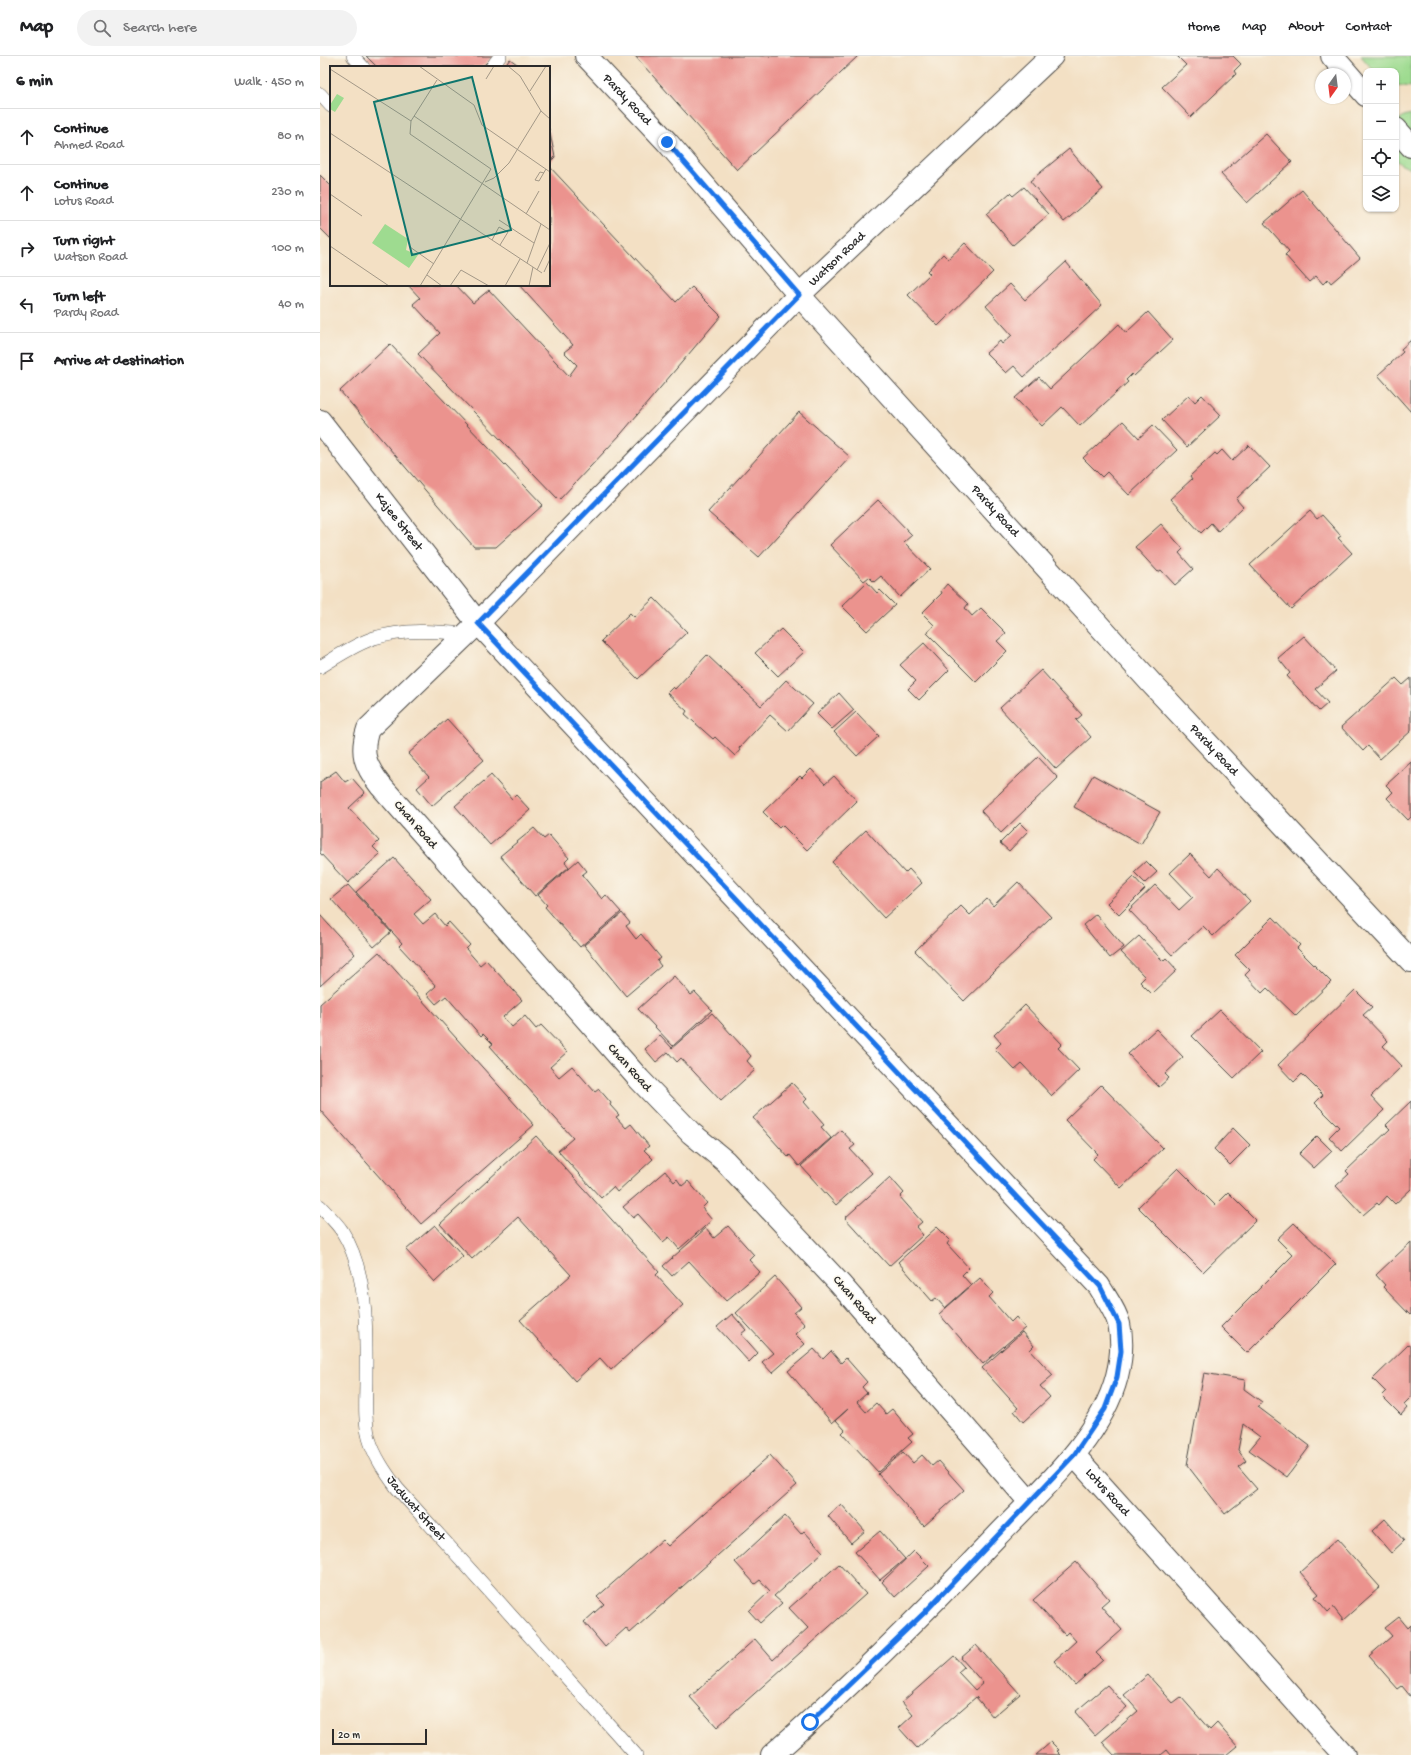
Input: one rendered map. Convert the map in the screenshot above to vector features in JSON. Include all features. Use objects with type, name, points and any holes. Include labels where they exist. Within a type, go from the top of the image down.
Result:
[{"type":"street","name":"Pardy Road","points":[[586,56],[667,142],[799,295],[1152,684],[1411,961]]},
{"type":"street","name":"Watson Road","points":[[471,628],[799,295],[1052,56]]},
{"type":"street","points":[[1332,56],[1363,92]]},
{"type":"street","points":[[1399,132],[1411,146]]},
{"type":"street","name":"Kajee Street","points":[[320,421],[471,628]]},
{"type":"street","points":[[471,628],[1100,1286],[1119,1324],[1121,1351],[1117,1377],[1105,1409],[1074,1455],[924,1613],[810,1722],[772,1755]]},
{"type":"street","name":"Chan Road","points":[[471,628],[368,729],[363,744],[368,769],[380,785],[638,1079],[681,1124],[726,1161],[762,1199],[840,1284],[1030,1502]]},
{"type":"street","name":"Lotus Road","points":[[1074,1455],[1344,1755]]},
{"type":"lane","points":[[353,56],[362,66]]},
{"type":"lane","points":[[493,66],[500,56]]},
{"type":"lane","points":[[320,94],[330,105]]},
{"type":"lane","points":[[320,668],[354,647],[373,638],[398,633],[471,628]]},
{"type":"lane","name":"Jadwat Street","points":[[320,1206],[342,1231],[354,1255],[363,1289],[366,1339],[366,1410],[368,1431],[369,1438],[380,1464],[397,1488],[636,1755]]},
{"type":"green space","points":[[1361,56],[1411,56],[1411,87],[1399,85],[1399,68],[1371,68]]},
{"type":"green space","points":[[1411,114],[1411,169],[1399,162],[1399,120],[1404,116]]},
{"type":"building","points":[[366,56],[493,56],[483,66],[376,66]]},
{"type":"building","points":[[635,56],[858,56],[737,170]]},
{"type":"building","points":[[1177,56],[1233,56],[1241,64],[1234,71],[1236,74],[1191,117],[1162,87],[1186,65]]},
{"type":"building","points":[[510,59],[520,66],[505,66]]},
{"type":"building","points":[[550,134],[555,157],[550,162]]},
{"type":"building","points":[[1266,134],[1292,162],[1247,203],[1221,174]]},
{"type":"building","points":[[1069,149],[1103,189],[1064,222],[1030,181]]},
{"type":"building","points":[[550,167],[676,302],[692,287],[721,316],[621,434],[559,500],[418,354],[440,333],[413,304],[420,298],[409,286],[457,286],[473,303],[489,290],[569,376],[577,365],[564,352],[573,345],[520,286],[550,286]]},
{"type":"building","points":[[320,175],[330,185],[330,238],[320,228]]},
{"type":"building","points":[[1024,187],[1049,214],[1013,245],[986,214],[1010,193],[1013,196]]},
{"type":"building","points":[[1302,190],[1360,258],[1331,283],[1328,279],[1323,284],[1316,276],[1309,282],[1285,255],[1289,251],[1264,223]]},
{"type":"building","points":[[965,243],[993,272],[938,326],[908,295],[930,274],[927,271],[943,254],[948,259]]},
{"type":"building","points":[[1066,262],[1102,305],[1024,377],[1014,366],[1006,373],[986,353],[1000,341],[1002,344],[1012,335],[986,306],[1010,284],[1025,300]]},
{"type":"building","points":[[1148,312],[1173,340],[1134,376],[1132,374],[1126,380],[1128,382],[1080,426],[1062,407],[1042,426],[1015,398],[1039,377],[1050,389],[1119,324],[1126,333]]},
{"type":"building","points":[[1411,340],[1411,412],[1378,375],[1403,352],[1401,349]]},
{"type":"building","points":[[390,344],[543,505],[496,547],[474,547],[340,391]]},
{"type":"building","points":[[1189,395],[1195,402],[1202,395],[1221,415],[1187,447],[1162,420]]},
{"type":"building","points":[[799,412],[850,457],[759,557],[708,512]]},
{"type":"building","points":[[1123,421],[1139,438],[1153,425],[1177,450],[1129,495],[1107,472],[1102,477],[1083,458]]},
{"type":"building","points":[[1249,445],[1270,467],[1236,499],[1243,507],[1218,531],[1211,523],[1201,533],[1170,499],[1192,479],[1190,476],[1215,453],[1217,455],[1222,450],[1232,461]]},
{"type":"building","points":[[878,500],[912,535],[904,542],[930,569],[900,597],[881,576],[874,582],[869,577],[864,581],[830,545]]},
{"type":"building","points":[[1310,511],[1317,519],[1322,515],[1341,536],[1338,538],[1352,553],[1291,609],[1250,565]]},
{"type":"building","points":[[1161,524],[1183,549],[1179,553],[1193,569],[1175,585],[1161,570],[1158,572],[1135,547]]},
{"type":"building","points":[[867,582],[877,593],[880,590],[895,605],[867,631],[842,606]]},
{"type":"building","points":[[947,584],[968,604],[965,608],[972,616],[981,608],[1006,633],[997,641],[1007,651],[976,682],[927,633],[934,625],[922,613],[942,593],[941,591]]},
{"type":"building","points":[[654,598],[687,632],[638,679],[601,641],[630,613],[634,617]]},
{"type":"building","points":[[781,629],[804,652],[778,676],[755,653]]},
{"type":"building","points":[[1304,636],[1336,671],[1315,689],[1328,703],[1319,711],[1287,676],[1290,673],[1278,658]]},
{"type":"building","points":[[924,643],[949,670],[919,700],[908,689],[916,681],[900,665]]},
{"type":"building","points":[[707,655],[761,706],[786,680],[813,704],[788,731],[770,715],[739,748],[740,750],[735,756],[715,737],[713,739],[685,714],[687,711],[667,693],[673,687],[675,689]]},
{"type":"building","points":[[1041,670],[1082,715],[1076,720],[1091,737],[1056,769],[1000,708]]},
{"type":"building","points":[[1396,678],[1403,685],[1411,678],[1411,731],[1380,759],[1368,746],[1363,751],[1341,727]]},
{"type":"building","points":[[839,693],[854,710],[832,729],[817,714]]},
{"type":"building","points":[[856,712],[879,736],[857,756],[834,732]]},
{"type":"building","points":[[447,719],[484,760],[432,806],[417,788],[429,777],[408,754]]},
{"type":"building","points":[[1038,757],[1058,778],[1001,833],[981,811]]},
{"type":"building","points":[[1411,762],[1411,817],[1408,820],[1387,798],[1393,792],[1386,785]]},
{"type":"building","points":[[811,769],[825,784],[834,776],[857,801],[807,850],[782,825],[779,828],[763,812],[800,776],[802,778]]},
{"type":"building","points":[[336,771],[345,782],[352,778],[365,793],[349,808],[379,841],[373,847],[380,854],[348,883],[320,853],[320,782]]},
{"type":"building","points":[[491,775],[512,799],[516,795],[530,810],[490,845],[455,806]]},
{"type":"building","points":[[1093,775],[1160,812],[1141,844],[1074,807]]},
{"type":"building","points":[[1020,823],[1028,831],[1009,851],[1000,843]]},
{"type":"building","points":[[534,828],[544,839],[549,835],[569,858],[565,862],[569,867],[535,896],[500,856]]},
{"type":"building","points":[[866,830],[905,873],[909,869],[922,883],[884,918],[832,862]]},
{"type":"building","points":[[1190,854],[1211,876],[1218,868],[1250,901],[1213,936],[1203,926],[1172,955],[1129,910],[1155,885],[1179,910],[1193,897],[1170,873]]},
{"type":"building","points":[[394,858],[431,899],[414,914],[423,924],[435,914],[445,926],[449,922],[470,945],[466,949],[480,965],[486,960],[522,1000],[503,1017],[512,1027],[525,1016],[536,1029],[541,1025],[567,1052],[550,1067],[559,1077],[572,1066],[595,1092],[599,1089],[619,1115],[616,1117],[626,1128],[631,1124],[649,1146],[644,1150],[653,1159],[617,1192],[613,1187],[601,1198],[558,1151],[573,1138],[490,1046],[493,1044],[483,1034],[481,1036],[446,996],[436,1004],[427,994],[436,986],[399,946],[402,943],[356,892]]},
{"type":"building","points":[[578,860],[587,871],[582,875],[602,899],[606,895],[621,912],[580,947],[545,907],[547,905],[538,895]]},
{"type":"building","points":[[1146,861],[1157,872],[1145,883],[1134,872]]},
{"type":"building","points":[[1134,877],[1145,889],[1119,915],[1107,903]]},
{"type":"building","points":[[1018,882],[1051,917],[964,1001],[915,951],[961,906],[970,915],[987,899],[993,906]]},
{"type":"building","points":[[348,885],[391,932],[374,947],[331,899]]},
{"type":"building","points":[[622,913],[630,923],[626,926],[636,939],[641,934],[661,958],[657,961],[661,966],[626,996],[584,945]]},
{"type":"building","points":[[1096,914],[1124,947],[1110,958],[1083,925]]},
{"type":"building","points":[[320,915],[355,954],[320,986]]},
{"type":"building","points":[[1273,917],[1300,945],[1297,948],[1331,982],[1296,1016],[1267,988],[1262,993],[1245,975],[1250,970],[1235,955]]},
{"type":"building","points":[[1139,936],[1163,961],[1166,958],[1177,970],[1152,994],[1140,982],[1145,977],[1121,952]]},
{"type":"building","points":[[379,952],[534,1125],[421,1224],[320,1110],[320,1004]]},
{"type":"building","points":[[674,976],[691,995],[695,992],[712,1010],[673,1046],[638,1009]]},
{"type":"building","points":[[1355,990],[1372,1007],[1363,1015],[1388,1041],[1383,1046],[1402,1066],[1371,1096],[1384,1110],[1342,1151],[1329,1137],[1339,1127],[1315,1103],[1323,1095],[1302,1074],[1294,1082],[1278,1065]]},
{"type":"building","points":[[1025,1005],[1062,1044],[1058,1048],[1079,1070],[1052,1096],[1022,1064],[1015,1070],[995,1049],[1001,1043],[994,1035]]},
{"type":"building","points":[[1220,1010],[1261,1052],[1234,1078],[1192,1036]]},
{"type":"building","points":[[712,1013],[751,1056],[747,1061],[755,1070],[721,1101],[681,1058],[677,1062],[668,1052],[656,1062],[645,1049],[660,1035],[672,1048]]},
{"type":"building","points":[[1156,1029],[1183,1057],[1165,1074],[1169,1078],[1159,1087],[1128,1054]]},
{"type":"building","points":[[792,1083],[807,1099],[804,1102],[824,1125],[821,1127],[831,1138],[799,1166],[790,1155],[788,1157],[753,1118]]},
{"type":"building","points":[[1101,1085],[1163,1148],[1121,1188],[1093,1159],[1098,1154],[1065,1120]]},
{"type":"building","points":[[1411,1101],[1411,1189],[1395,1204],[1387,1196],[1379,1205],[1377,1203],[1363,1215],[1336,1186],[1349,1174],[1346,1171],[1390,1129],[1386,1125]]},
{"type":"building","points":[[1233,1128],[1250,1145],[1230,1165],[1214,1149]]},
{"type":"building","points":[[841,1130],[855,1145],[850,1149],[872,1173],[836,1205],[801,1166]]},
{"type":"building","points":[[536,1136],[659,1272],[656,1275],[683,1305],[611,1370],[600,1358],[575,1381],[520,1320],[571,1275],[518,1217],[472,1259],[440,1224]]},
{"type":"building","points":[[1317,1136],[1332,1151],[1314,1168],[1299,1154]]},
{"type":"building","points":[[1178,1168],[1215,1205],[1228,1192],[1256,1220],[1203,1272],[1138,1207]]},
{"type":"building","points":[[665,1171],[674,1182],[677,1179],[682,1186],[688,1181],[707,1203],[702,1208],[712,1220],[679,1249],[669,1237],[663,1242],[638,1214],[633,1218],[623,1207]]},
{"type":"building","points":[[890,1177],[904,1193],[900,1197],[922,1222],[916,1227],[923,1235],[889,1266],[845,1218]]},
{"type":"building","points":[[1294,1223],[1336,1264],[1247,1353],[1221,1327],[1293,1255],[1277,1239]]},
{"type":"building","points":[[435,1225],[463,1256],[435,1282],[406,1250]]},
{"type":"building","points":[[728,1226],[754,1255],[749,1260],[760,1272],[726,1301],[689,1261],[672,1276],[663,1266],[706,1228],[714,1238]]},
{"type":"building","points":[[937,1227],[950,1240],[947,1244],[969,1268],[962,1275],[971,1285],[945,1308],[936,1298],[932,1301],[898,1262]]},
{"type":"building","points":[[1411,1242],[1410,1315],[1383,1287],[1385,1285],[1376,1275]]},
{"type":"building","points":[[775,1277],[801,1307],[794,1313],[805,1325],[795,1334],[805,1344],[772,1373],[762,1362],[773,1353],[736,1313]]},
{"type":"building","points":[[980,1278],[993,1293],[989,1297],[1011,1322],[1016,1317],[1025,1328],[983,1364],[939,1314]]},
{"type":"building","points":[[732,1314],[746,1330],[741,1334],[758,1353],[749,1362],[717,1327]]},
{"type":"building","points":[[1022,1332],[1034,1346],[1030,1350],[1053,1375],[1040,1386],[1050,1397],[1023,1422],[1014,1411],[1018,1408],[982,1368]]},
{"type":"building","points":[[1408,1345],[1411,1347],[1411,1397],[1404,1404],[1407,1408],[1401,1415],[1382,1396],[1386,1392],[1373,1379]]},
{"type":"building","points":[[814,1349],[823,1359],[831,1351],[841,1363],[846,1358],[867,1382],[862,1387],[867,1393],[857,1402],[866,1412],[876,1403],[886,1414],[892,1409],[913,1434],[908,1438],[912,1442],[878,1472],[842,1433],[845,1430],[836,1420],[848,1409],[832,1423],[788,1371]]},
{"type":"building","points":[[1204,1373],[1245,1380],[1244,1389],[1262,1402],[1258,1407],[1310,1446],[1287,1477],[1249,1450],[1260,1437],[1243,1424],[1238,1450],[1246,1461],[1238,1467],[1257,1489],[1225,1514],[1187,1465]]},
{"type":"building","points":[[903,1452],[913,1463],[922,1455],[932,1466],[938,1461],[964,1490],[924,1526],[878,1474]]},
{"type":"building","points":[[770,1455],[797,1485],[630,1633],[626,1628],[605,1647],[584,1622],[604,1604],[597,1597],[662,1540],[668,1546]]},
{"type":"building","points":[[841,1504],[865,1531],[851,1543],[828,1516]]},
{"type":"building","points":[[785,1516],[801,1534],[804,1531],[823,1552],[774,1596],[782,1603],[760,1623],[749,1611],[770,1591],[760,1580],[755,1584],[735,1562]]},
{"type":"building","points":[[1385,1519],[1404,1541],[1391,1553],[1372,1531]]},
{"type":"building","points":[[880,1531],[905,1559],[880,1580],[855,1552]]},
{"type":"building","points":[[1337,1539],[1380,1587],[1343,1620],[1333,1607],[1328,1612],[1315,1597],[1319,1594],[1300,1572]]},
{"type":"building","points":[[914,1551],[929,1566],[895,1597],[882,1582]]},
{"type":"building","points":[[1076,1562],[1109,1599],[1101,1606],[1122,1630],[1096,1653],[1103,1660],[1075,1685],[1054,1661],[1076,1641],[1068,1632],[1065,1635],[1033,1600]]},
{"type":"building","points":[[839,1564],[866,1594],[717,1727],[690,1697],[755,1639],[773,1660],[808,1628],[789,1608]]},
{"type":"building","points":[[1399,1617],[1408,1628],[1411,1625],[1411,1697],[1402,1686],[1398,1689],[1369,1656],[1392,1636],[1385,1628]]},
{"type":"building","points":[[976,1645],[1020,1694],[993,1717],[976,1697],[917,1748],[899,1728],[913,1715],[902,1702],[954,1656],[964,1667],[958,1672],[975,1690],[983,1683],[961,1658]]},
{"type":"building","points":[[1148,1675],[1173,1703],[1181,1697],[1210,1730],[1217,1723],[1237,1746],[1226,1755],[1171,1755],[1167,1750],[1161,1755],[1114,1755],[1102,1742],[1138,1711],[1124,1695]]},
{"type":"building","points":[[1107,1685],[1127,1707],[1095,1735],[1075,1712]]},
{"type":"building","points":[[1051,1742],[1059,1750],[1057,1751],[1061,1755],[1036,1755]]},
{"type":"route","points":[[667,142],[799,295],[478,623],[1100,1286],[1119,1324],[1121,1351],[1117,1377],[1105,1409],[1074,1455],[924,1613],[810,1722]]}]
